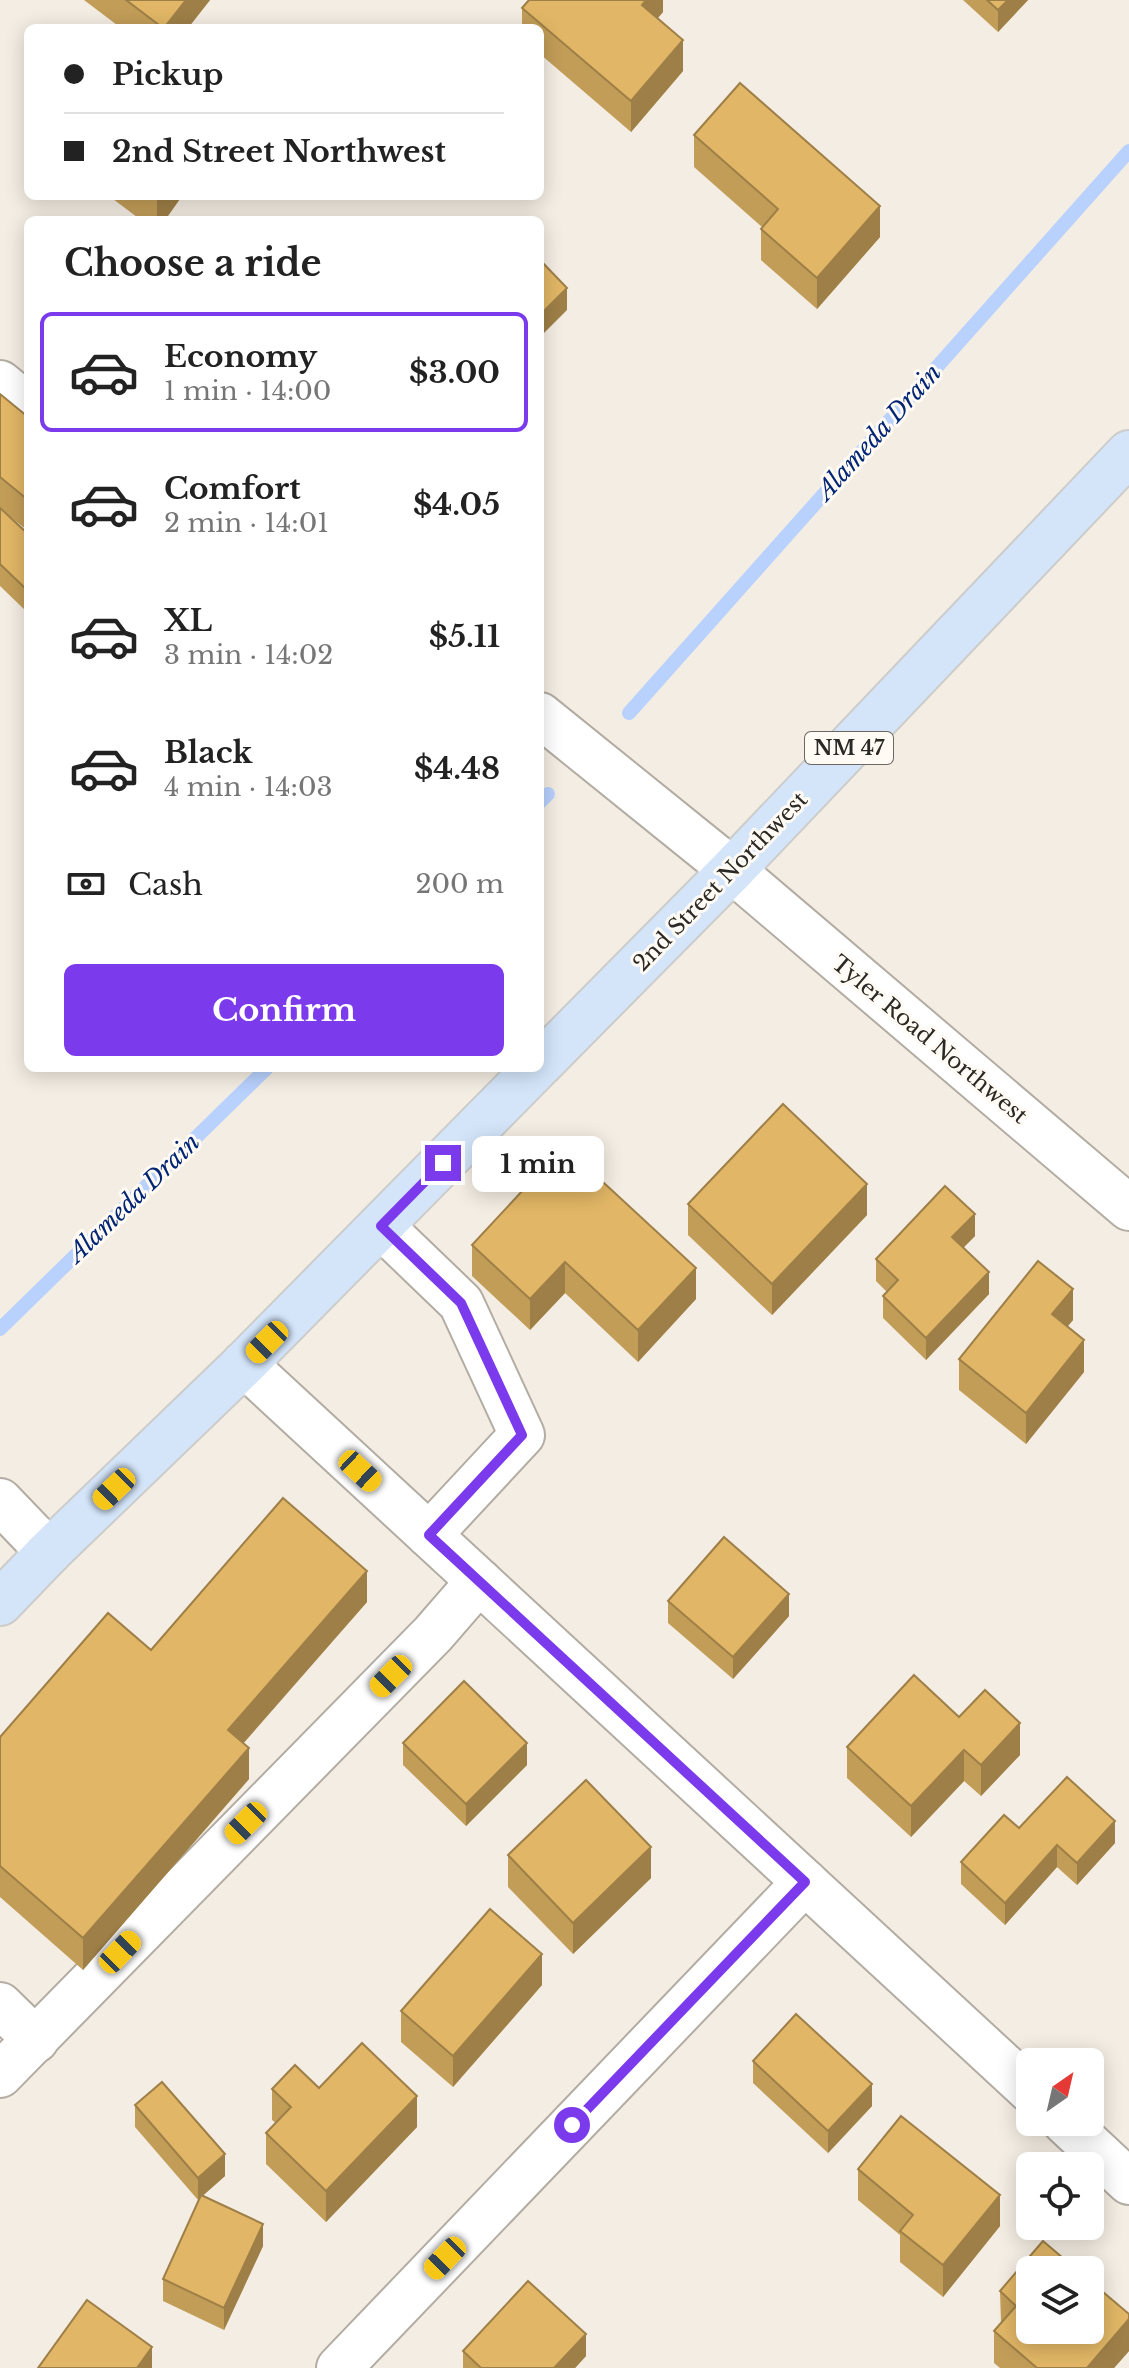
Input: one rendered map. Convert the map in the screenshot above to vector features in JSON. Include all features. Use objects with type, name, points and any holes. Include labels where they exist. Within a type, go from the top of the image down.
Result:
[{"type":"main road","name":"2nd Street Northwest","points":[[544,1060],[732,870],[1129,453]]},
{"type":"main road","name":"2nd Street Northwest","points":[[0,1603],[244,1364],[532,1072]]},
{"type":"street","points":[[0,383],[24,403]]},
{"type":"street","name":"Tyler Road Northwest","points":[[544,718],[732,870],[1129,1208]]},
{"type":"street","points":[[381,1226],[461,1303],[522,1435],[429,1535]]},
{"type":"street","points":[[244,1364],[1016,2077]]},
{"type":"street","points":[[0,1501],[49,1552]]},
{"type":"street","points":[[0,2075],[433,1634],[479,1581]]},
{"type":"street","points":[[339,2368],[805,1882]]},
{"type":"street","points":[[0,2005],[36,2040]]},
{"type":"street","points":[[1080,2136],[1129,2182]]},
{"type":"building","points":[[126,0],[186,0],[167,24],[158,24]]},
{"type":"building","points":[[529,0],[646,0],[642,5],[683,40],[631,101],[522,8]]},
{"type":"building","points":[[987,0],[1008,0],[998,10]]},
{"type":"building","points":[[740,83],[880,206],[817,278],[761,229],[778,209],[694,135]]},
{"type":"building","points":[[544,264],[567,288],[544,311]]},
{"type":"building","points":[[0,394],[24,414],[24,497],[0,477]]},
{"type":"building","points":[[0,508],[24,530],[24,587],[0,564]]},
{"type":"building","points":[[783,1104],[867,1184],[772,1284],[688,1204]]},
{"type":"building","points":[[564,1146],[696,1268],[638,1330],[565,1262],[530,1299],[472,1245]]},
{"type":"building","points":[[945,1186],[975,1214],[952,1237],[989,1272],[926,1338],[883,1296],[898,1280],[876,1259]]},
{"type":"building","points":[[1038,1261],[1073,1289],[1052,1314],[1084,1340],[1026,1413],[959,1359]]},
{"type":"building","points":[[283,1498],[367,1571],[228,1730],[249,1748],[83,1938],[0,1866],[0,1737],[108,1613],[151,1650]]},
{"type":"building","points":[[724,1537],[789,1594],[733,1657],[668,1601]]},
{"type":"building","points":[[914,1675],[959,1717],[985,1690],[1020,1723],[981,1765],[964,1750],[911,1806],[847,1747]]},
{"type":"building","points":[[464,1681],[527,1743],[466,1804],[403,1743]]},
{"type":"building","points":[[1067,1777],[1115,1821],[1077,1863],[1057,1845],[1005,1903],[961,1862],[1004,1815],[1019,1828]]},
{"type":"building","points":[[586,1780],[651,1847],[573,1923],[508,1855]]},
{"type":"building","points":[[490,1909],[542,1954],[453,2056],[401,2011]]},
{"type":"building","points":[[796,2014],[872,2084],[828,2131],[753,2061]]},
{"type":"building","points":[[362,2043],[417,2096],[326,2191],[266,2133],[291,2107],[272,2089],[295,2065],[319,2088]]},
{"type":"building","points":[[162,2082],[225,2154],[198,2178],[135,2105]]},
{"type":"building","points":[[901,2116],[1000,2195],[943,2265],[900,2231],[913,2215],[858,2169]]},
{"type":"building","points":[[201,2195],[263,2224],[224,2308],[163,2279]]},
{"type":"building","points":[[1043,2241],[1061,2256],[1030,2256]]},
{"type":"building","points":[[1016,2272],[1016,2306],[1000,2291]]},
{"type":"building","points":[[528,2281],[586,2334],[554,2368],[481,2368],[463,2351]]},
{"type":"building","points":[[1104,2293],[1129,2314],[1129,2319],[1087,2368],[1037,2368],[994,2331],[1016,2306],[1016,2344],[1104,2344]]},
{"type":"building","points":[[87,2300],[152,2347],[137,2368],[38,2368]]},
{"type":"waterway","name":"Alameda Drain","points":[[629,713],[1129,151]]},
{"type":"waterway","name":"Alameda Drain","points":[[544,798],[548,794]]},
{"type":"waterway","name":"Alameda Drain","points":[[0,1329],[263,1072]]},
{"type":"route","points":[[443,1163],[381,1226],[461,1303],[522,1435],[429,1535],[805,1882],[572,2125]]}]
